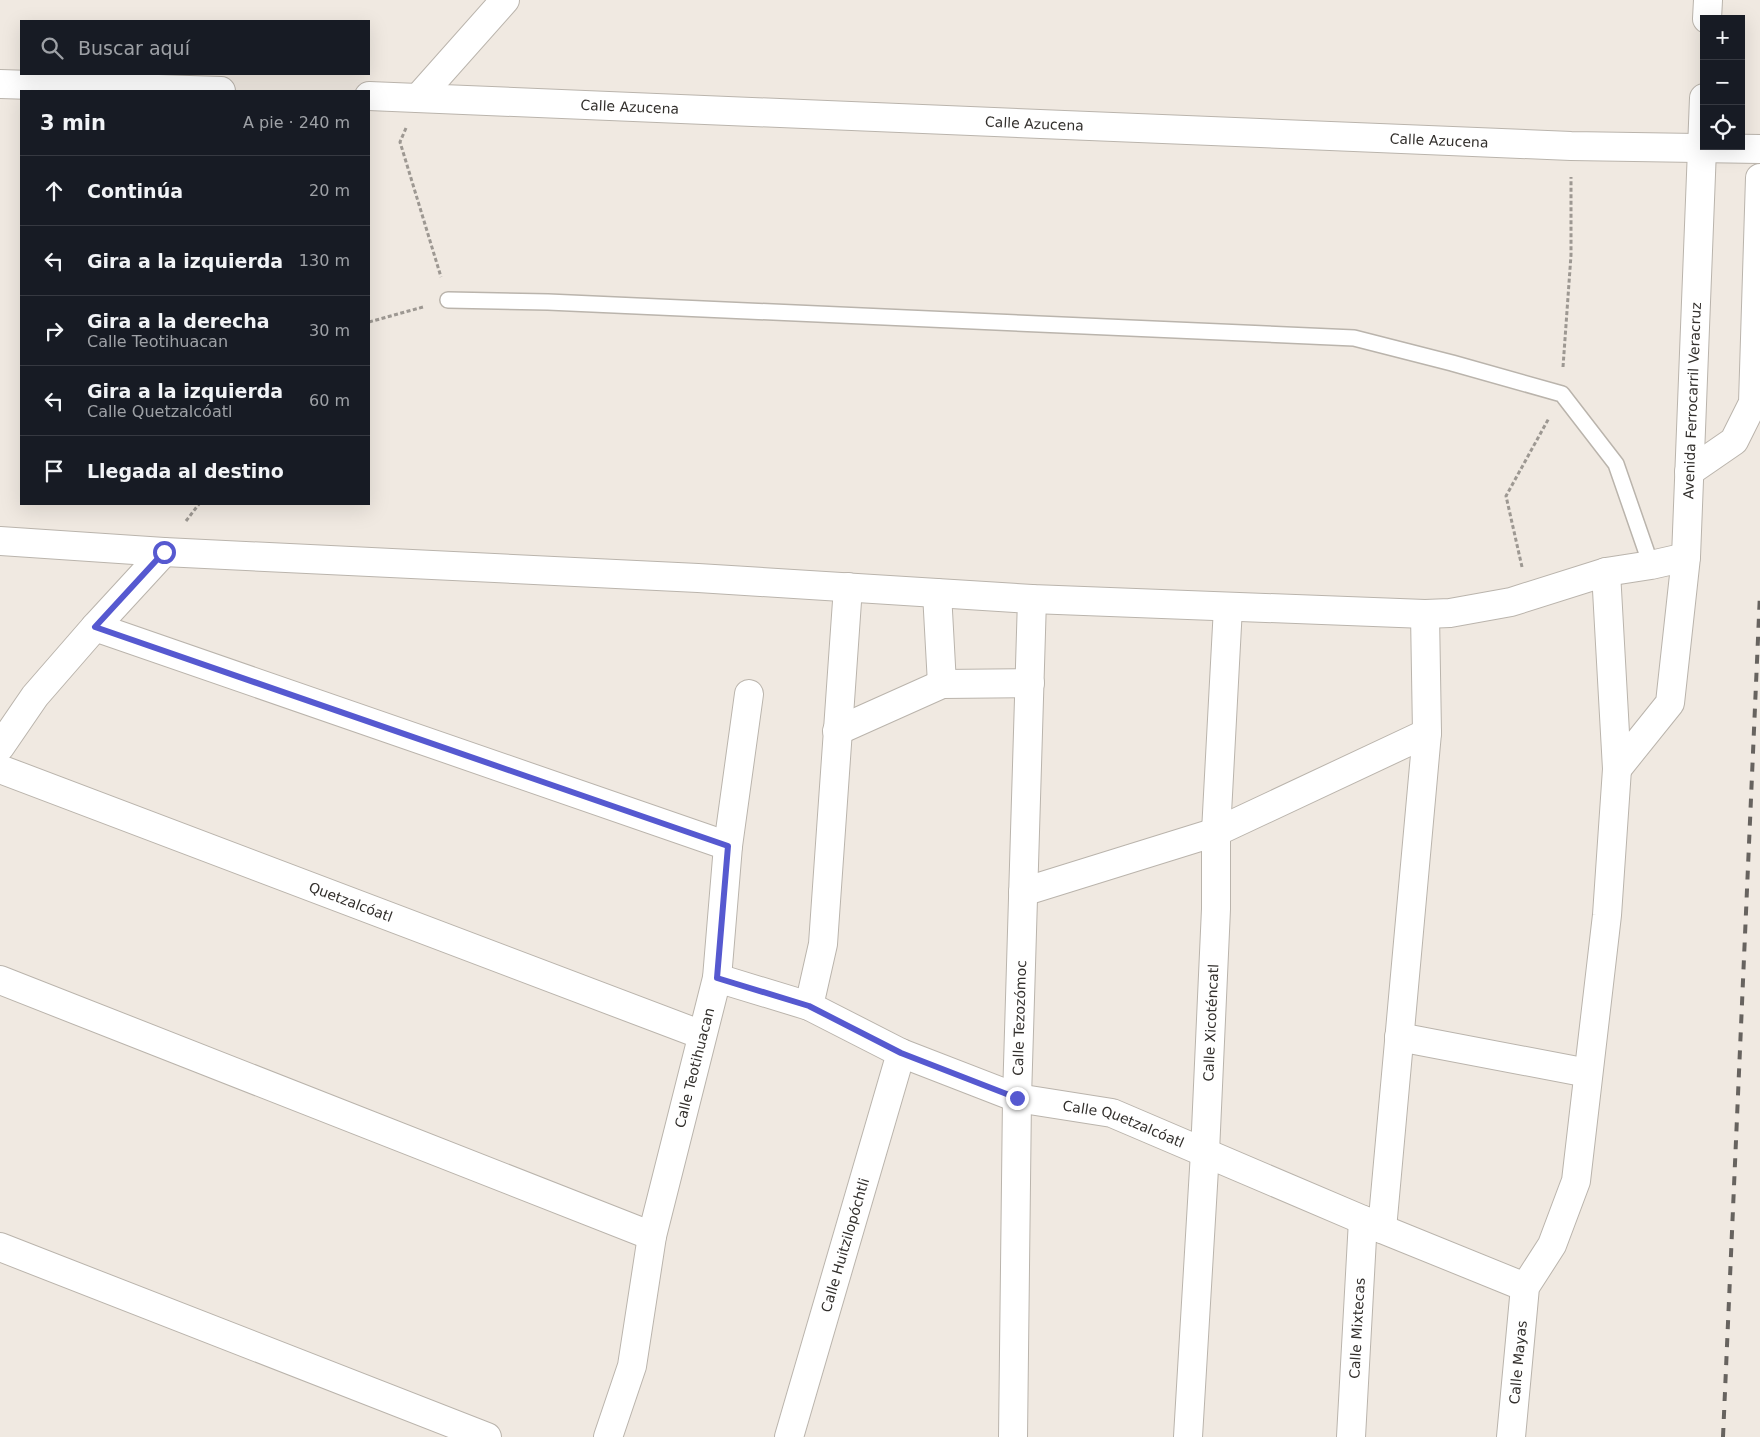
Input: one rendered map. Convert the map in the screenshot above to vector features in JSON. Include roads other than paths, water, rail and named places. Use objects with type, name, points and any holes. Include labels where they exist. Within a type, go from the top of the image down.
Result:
[{"type":"street","points":[[418,98],[505,0]]},
{"type":"street","points":[[1707,15],[1708,0]]},
{"type":"street","points":[[0,84],[190,90]]},
{"type":"street","name":"Calle Azucena","points":[[370,96],[1571,146],[1700,148]]},
{"type":"street","name":"Calle Azucena","points":[[1745,149],[1760,150]]},
{"type":"street","name":"Avenida Ferrocarril Veracruz","points":[[1617,769],[1670,703],[1686,557],[1702,150]]},
{"type":"street","points":[[1689,472],[1734,441],[1753,403],[1760,178]]},
{"type":"street","points":[[0,540],[164,552],[848,587],[1032,599],[1228,608],[1426,614],[1450,614],[1511,602],[1606,572],[1686,557]]},
{"type":"street","points":[[0,747],[34,696],[164,552]]},
{"type":"street","points":[[1525,1287],[1552,1245],[1576,1181],[1607,915],[1617,769],[1606,572]]},
{"type":"street","points":[[809,1006],[822,944],[848,587]]},
{"type":"street","points":[[937,592],[942,684]]},
{"type":"street","name":"Calle Tezozómoc","points":[[1013,1437],[1017,1098],[1032,599]]},
{"type":"street","name":"Calle Xicoténcatl","points":[[1188,1437],[1205,1152],[1216,909],[1216,832],[1228,608]]},
{"type":"street","name":"Calle Mixtecas","points":[[1351,1437],[1373,1224],[1399,1037],[1427,733],[1426,614]]},
{"type":"street","points":[[95,627],[728,846]]},
{"type":"street","points":[[837,731],[942,684],[1030,683]]},
{"type":"street","name":"Calle Teotihuacan","points":[[608,1437],[632,1366],[652,1236],[717,978],[728,846],[749,694]]},
{"type":"street","points":[[1024,892],[1216,832],[1427,733]]},
{"type":"street","name":"Quetzalcóatl","points":[[0,769],[702,1035]]},
{"type":"street","name":"Calle Quetzalcóatl","points":[[717,978],[809,1006],[901,1053],[1017,1098],[1112,1113],[1525,1287]]},
{"type":"street","points":[[0,980],[652,1236]]},
{"type":"street","points":[[1399,1037],[1588,1073]]},
{"type":"street","name":"Calle Huitzilopóchtli","points":[[789,1437],[901,1053]]},
{"type":"street","points":[[0,1247],[487,1437]]},
{"type":"street","name":"Calle Mayas","points":[[1511,1437],[1525,1287]]},
{"type":"lane","points":[[448,300],[548,302],[1354,338],[1562,394],[1616,464],[1651,565]]},
{"type":"railway","points":[[1723,1437],[1760,593]]}]
